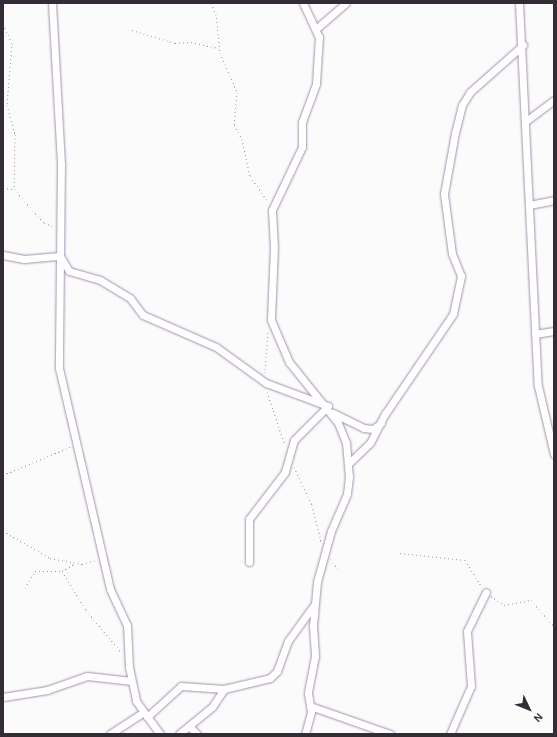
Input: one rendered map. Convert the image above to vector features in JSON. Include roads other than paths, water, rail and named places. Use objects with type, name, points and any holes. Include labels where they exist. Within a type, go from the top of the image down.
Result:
[{"type":"street","points":[[52,3],[61,158],[59,368],[110,589],[127,625],[132,681],[144,715],[160,734]]},
{"type":"street","points":[[303,3],[317,28],[316,84],[302,122],[304,140],[272,210],[274,246],[271,320],[289,362],[330,409],[346,443],[348,464],[347,494],[325,552],[316,601],[315,656],[308,693],[310,706],[305,734]]},
{"type":"street","points":[[317,28],[346,3]]},
{"type":"street","points":[[519,3],[523,45],[535,334],[541,404],[554,454]]},
{"type":"street","points":[[348,464],[370,443],[414,369],[445,330],[458,299],[461,276],[452,254],[444,194],[462,105],[470,92],[523,45]]},
{"type":"street","points":[[526,121],[554,100]]},
{"type":"street","points":[[529,205],[554,200]]},
{"type":"street","points":[[3,255],[24,259],[60,256]]},
{"type":"street","points":[[60,256],[69,271],[100,280],[124,295],[143,315],[216,347],[266,383],[330,409],[364,428],[373,429],[382,421]]},
{"type":"street","points":[[535,334],[554,331]]},
{"type":"street","points":[[249,562],[249,519],[285,472],[294,440],[330,409]]},
{"type":"street","points":[[450,734],[471,686],[466,631],[486,592]]},
{"type":"street","points":[[110,734],[144,715],[181,686],[224,689],[247,686],[275,675],[288,641],[316,601]]},
{"type":"street","points":[[3,698],[47,690],[87,676],[132,681]]},
{"type":"street","points":[[179,734],[212,707],[224,689]]},
{"type":"street","points":[[310,706],[390,734]]},
{"type":"street","points":[[189,726],[197,734]]}]
